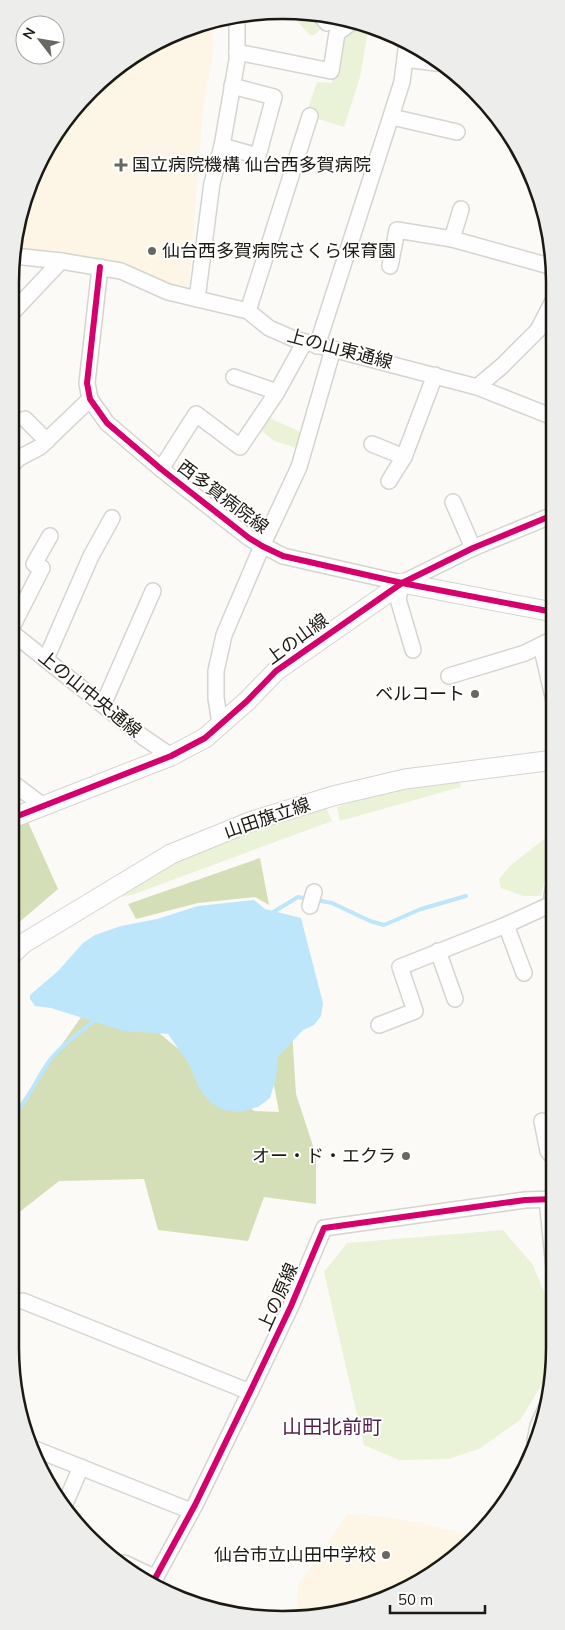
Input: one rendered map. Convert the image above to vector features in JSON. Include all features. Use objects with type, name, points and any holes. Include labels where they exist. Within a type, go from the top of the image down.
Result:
[{"type":"street","points":[[197,299],[212,183],[222,146],[237,52],[237,23]]},
{"type":"street","points":[[237,52],[331,71],[336,33],[345,27]]},
{"type":"street","points":[[161,469],[196,414],[240,447],[311,344],[392,117],[402,82],[406,50]]},
{"type":"street","points":[[405,59],[427,62]]},
{"type":"street","points":[[222,146],[258,156],[274,97],[232,86]]},
{"type":"street","points":[[248,311],[310,116]]},
{"type":"street","points":[[392,117],[457,132]]},
{"type":"street","points":[[452,239],[461,209]]},
{"type":"street","points":[[390,266],[397,230],[452,239],[546,265]]},
{"type":"street","name":"上の山東通線","points":[[20,257],[121,271],[168,292],[248,311],[269,328],[311,344],[478,386],[546,414]]},
{"type":"street","points":[[19,305],[61,261]]},
{"type":"street","points":[[19,458],[40,447],[90,399],[87,383],[100,267]]},
{"type":"street","points":[[478,386],[502,366],[538,330],[546,315]]},
{"type":"street","points":[[220,724],[216,698],[216,671],[224,634],[262,546],[299,468],[333,349]]},
{"type":"street","points":[[389,481],[404,458],[434,375]]},
{"type":"street","points":[[234,376],[277,392]]},
{"type":"street","name":"西多賀病院線","points":[[90,399],[107,423],[161,469],[249,538],[283,556],[402,584],[546,611]]},
{"type":"street","points":[[25,419],[47,440]]},
{"type":"street","points":[[372,444],[404,458]]},
{"type":"street","points":[[453,502],[473,548]]},
{"type":"street","points":[[46,659],[91,556],[112,518]]},
{"type":"street","name":"上の山線","points":[[19,814],[171,756],[205,738],[276,672],[402,584],[473,548],[546,518]]},
{"type":"street","points":[[19,613],[42,568],[34,564],[50,536]]},
{"type":"street","points":[[402,584],[398,598],[413,650]]},
{"type":"street","points":[[103,705],[153,591]]},
{"type":"street","name":"上の山中央通線","points":[[19,638],[143,737],[171,756]]},
{"type":"street","points":[[449,676],[526,653],[546,643]]},
{"type":"street","name":"山田旗立線","points":[[19,948],[172,854],[252,821],[333,796],[405,779],[546,761]]},
{"type":"street","points":[[19,788],[42,805]]},
{"type":"street","points":[[379,1025],[415,1011],[400,967],[506,925],[546,906]]},
{"type":"street","points":[[506,925],[524,973]]},
{"type":"street","points":[[438,952],[455,999]]},
{"type":"street","points":[[542,1121],[546,1141]]},
{"type":"street","name":"上の原線","points":[[155,1578],[250,1392],[291,1306],[324,1228],[546,1200]]},
{"type":"street","points":[[23,1301],[250,1392]]},
{"type":"street","points":[[40,1451],[191,1511]]},
{"type":"street","points":[[67,1499],[81,1467]]},
{"type":"shaded area","name":"国立病院機構 仙台西多賀病院","points":[[212,29],[214,45],[203,109],[189,286],[165,283],[131,267],[86,256],[21,251],[33,198],[54,151],[84,109],[122,73],[166,46]]},
{"type":"shaded area","name":"仙台市立山田中学校","points":[[348,1514],[384,1517],[424,1524],[468,1535],[443,1557],[414,1576],[383,1591],[351,1602],[296,1611],[298,1585]]},
{"type":"green space","points":[[296,20],[317,21],[326,25],[314,35],[310,35]]},
{"type":"green space","points":[[353,29],[368,33],[360,77],[344,127],[306,115],[317,82],[332,83],[340,37]]},
{"type":"green space","points":[[269,418],[303,433],[297,448],[274,441],[262,431]]},
{"type":"green space","points":[[460,782],[461,787],[340,821],[337,807],[381,793]]},
{"type":"green space","points":[[326,807],[332,821],[132,895],[120,897],[117,894],[196,852],[296,815]]},
{"type":"green space","points":[[28,822],[58,889],[19,922],[19,826]]},
{"type":"green space","points":[[546,837],[546,874],[541,896],[523,896],[501,888],[499,879],[510,866]]},
{"type":"green space","points":[[260,858],[269,905],[255,897],[198,903],[136,919],[128,904]]},
{"type":"green space","points":[[91,1003],[148,1024],[254,1111],[279,1112],[266,1043],[292,1031],[296,1094],[316,1155],[316,1204],[264,1197],[248,1241],[158,1230],[144,1179],[59,1181],[19,1212],[19,1105]]},
{"type":"green space","points":[[503,1230],[533,1265],[546,1297],[546,1365],[544,1381],[520,1420],[479,1449],[448,1459],[399,1460],[364,1445],[324,1272],[347,1243]]},
{"type":"water","points":[[254,900],[265,909],[301,918],[323,1003],[321,1016],[314,1025],[303,1030],[278,1057],[276,1078],[270,1098],[258,1107],[240,1112],[224,1110],[211,1103],[199,1088],[189,1064],[168,1034],[124,1031],[51,1008],[35,1006],[30,999],[30,995],[58,971],[83,943],[95,935],[121,926],[157,919],[198,906]]},
{"type":"waterway","points":[[316,900],[332,903],[370,921],[384,925],[421,909],[466,896]]},
{"type":"waterway","points":[[270,914],[298,897],[309,899]]},
{"type":"waterway","points":[[19,1108],[55,1054],[96,1019]]},
{"type":"cycle path","points":[[100,267],[87,383],[90,399],[107,423],[161,469],[249,538],[283,556],[402,583],[546,611]]},
{"type":"cycle path","points":[[19,815],[171,756],[205,738],[247,701],[276,671],[402,583],[473,548],[546,518]]},
{"type":"cycle path","points":[[155,1578],[195,1505],[250,1392],[291,1306],[324,1228],[525,1200],[546,1199]]},
{"type":"place","name":"国立病院機構 仙台西多賀病院","points":[[121,165]]},
{"type":"place","name":"仙台西多賀病院さくら保育園","points":[[152,251]]},
{"type":"place","name":"ベルコート","points":[[475,694]]},
{"type":"place","name":"オー・ド・エクラ","points":[[406,1156]]},
{"type":"place","name":"仙台市立山田中学校","points":[[386,1555]]},
{"type":"district","name":"山田北前町","points":[[332,1427]]}]
